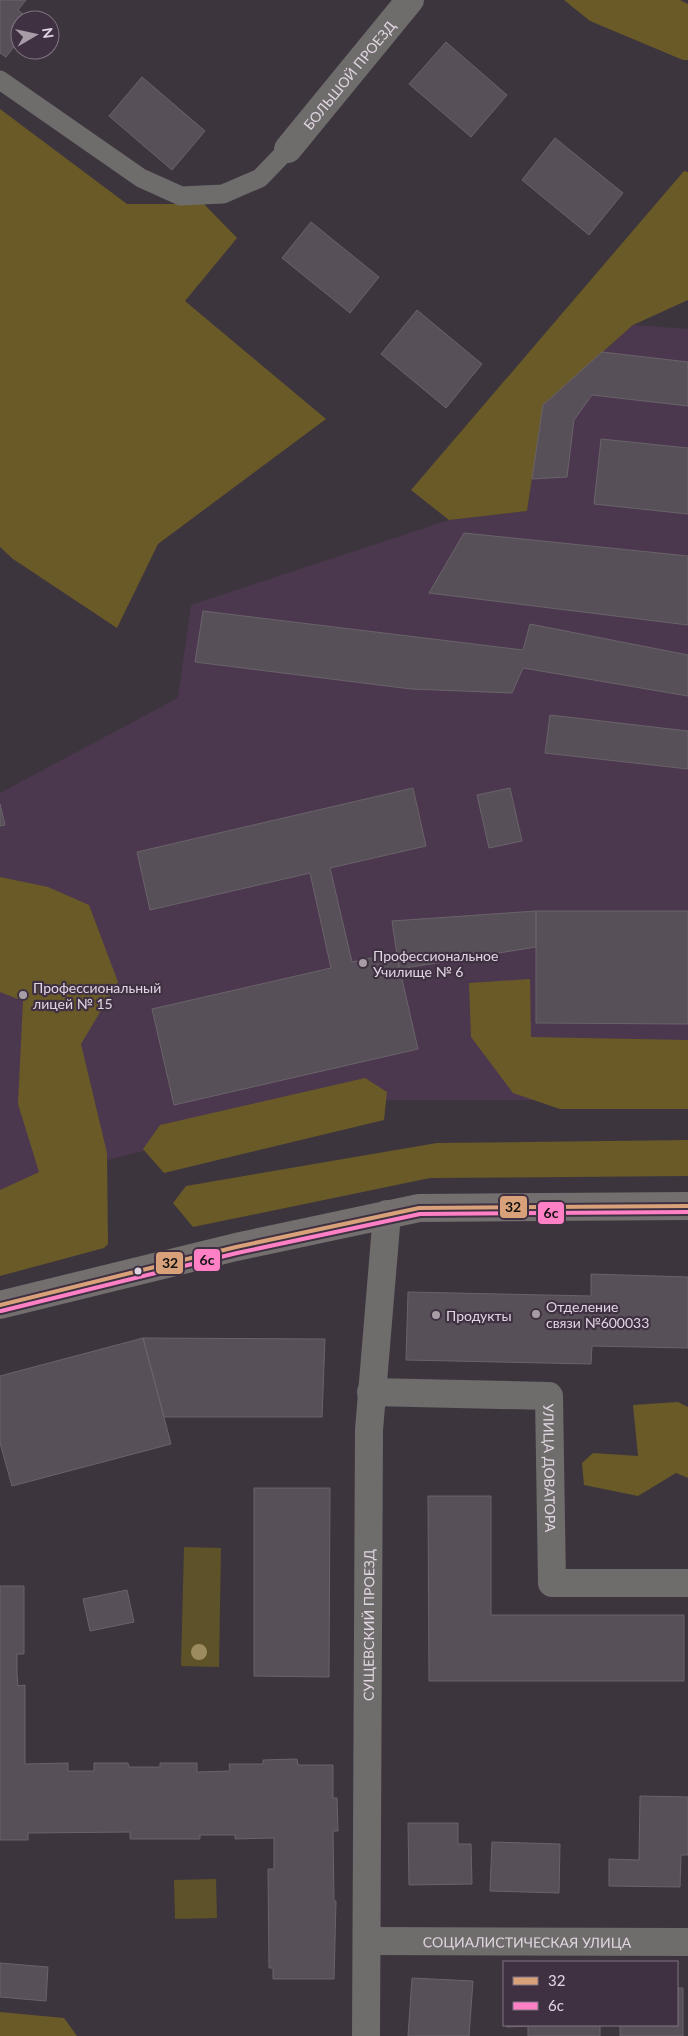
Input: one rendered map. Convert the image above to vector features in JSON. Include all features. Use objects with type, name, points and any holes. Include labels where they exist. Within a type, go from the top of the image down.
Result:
[{"type":"street","name":"БОЛЬШОЙ ПРОЕЗД","points":[[288,149],[410,0]]},
{"type":"street","points":[[0,1305],[236,1247],[419,1208],[688,1206]]},
{"type":"street","name":"СУЩЕВСКИЙ ПРОЕЗД","points":[[366,2036],[368,1440],[387,1214]]},
{"type":"street","name":"УЛИЦА ДОВАТОРА","points":[[371,1392],[549,1396],[552,1583],[688,1583]]},
{"type":"street","name":"СОЦИАЛИСТИЧЕСКАЯ УЛИЦА","points":[[367,1941],[688,1942]]},
{"type":"lane","points":[[0,80],[141,178],[181,196],[223,194],[260,178],[288,149]]},
{"type":"shaded area","points":[[564,0],[680,0],[688,4],[688,60],[683,60],[590,21]]},
{"type":"shaded area","points":[[0,109],[127,204],[204,204],[237,238],[185,301],[326,419],[158,544],[117,628],[13,559],[0,547]]},
{"type":"shaded area","points":[[684,171],[688,172],[688,300],[633,325],[543,405],[527,511],[449,520],[411,490]]},
{"type":"shaded area","name":"Профессиональное Училище № 6","points":[[633,325],[688,329],[688,1100],[384,1100],[134,1153],[88,1165],[0,1267],[0,793],[178,698],[191,605],[449,520],[527,511],[543,405]]},
{"type":"shaded area","points":[[0,877],[48,887],[89,905],[118,982],[81,1044],[107,1153],[108,1244],[104,1248],[0,1276],[0,1190],[39,1172],[18,1104],[23,1001],[0,992]]},
{"type":"shaded area","points":[[530,979],[531,1037],[688,1040],[688,1109],[560,1109],[513,1093],[471,1037],[469,983]]},
{"type":"shaded area","points":[[365,1078],[387,1092],[384,1120],[164,1173],[143,1149],[160,1125]]},
{"type":"shaded area","points":[[688,1140],[688,1176],[430,1178],[193,1227],[173,1203],[186,1186],[437,1143]]},
{"type":"shaded area","points":[[678,1402],[688,1407],[688,1478],[676,1473],[638,1496],[584,1485],[582,1463],[593,1453],[638,1456],[633,1405]]},
{"type":"shaded area","points":[[184,1547],[221,1548],[219,1667],[181,1666]]},
{"type":"shaded area","points":[[216,1879],[217,1918],[175,1919],[174,1880]]},
{"type":"shaded area","points":[[0,2012],[64,2018],[77,2036],[0,2036]]},
{"type":"building","points":[[0,0],[26,0],[18,10],[10,10],[10,52],[6,57],[0,53]]},
{"type":"building","points":[[446,42],[507,95],[471,137],[409,84]]},
{"type":"building","points":[[142,77],[205,131],[172,170],[109,116]]},
{"type":"building","points":[[555,138],[623,193],[589,235],[522,180]]},
{"type":"building","points":[[311,222],[379,277],[350,313],[282,258]]},
{"type":"building","points":[[417,310],[482,364],[446,408],[381,354]]},
{"type":"building","points":[[602,352],[688,362],[688,406],[592,395],[574,420],[567,477],[532,479],[543,405]]},
{"type":"building","points":[[601,439],[688,448],[688,514],[594,504]]},
{"type":"building","points":[[464,533],[688,556],[688,625],[429,593]]},
{"type":"building","points":[[203,611],[523,650],[530,624],[688,655],[688,696],[523,668],[512,693],[411,689],[195,662]]},
{"type":"building","points":[[550,715],[688,731],[688,769],[545,753]]},
{"type":"building","points":[[413,788],[426,846],[330,868],[352,962],[396,953],[418,1049],[174,1105],[152,1009],[331,968],[310,873],[150,910],[137,852]]},
{"type":"building","points":[[510,788],[522,841],[489,848],[477,795]]},
{"type":"building","points":[[0,804],[5,825],[0,826]]},
{"type":"building","points":[[536,911],[688,911],[688,1024],[536,1023]]},
{"type":"building","points":[[536,911],[536,947],[399,969],[392,921]]},
{"type":"building","points":[[591,1274],[688,1277],[688,1348],[592,1346],[591,1364],[406,1360],[408,1292],[591,1296]]},
{"type":"building","points":[[143,1338],[171,1444],[12,1486],[0,1443],[0,1376]]},
{"type":"building","points":[[143,1338],[325,1339],[322,1417],[164,1417]]},
{"type":"building","points":[[254,1488],[330,1488],[329,1677],[254,1676]]},
{"type":"building","points":[[428,1496],[491,1496],[491,1615],[684,1615],[684,1681],[429,1681]]},
{"type":"building","points":[[0,1586],[24,1586],[24,1654],[17,1654],[17,1674],[18,1686],[25,1685],[25,1764],[68,1763],[68,1771],[94,1771],[94,1763],[128,1763],[129,1767],[160,1767],[160,1763],[197,1763],[197,1772],[230,1771],[229,1764],[263,1764],[263,1760],[297,1759],[298,1765],[333,1765],[333,1798],[337,1798],[338,1831],[333,1831],[334,1901],[336,1901],[334,1979],[273,1979],[273,1968],[269,1968],[268,1869],[274,1869],[274,1838],[235,1839],[235,1835],[200,1835],[200,1839],[130,1839],[130,1832],[28,1833],[28,1840],[0,1840]]},
{"type":"building","points":[[127,1590],[134,1622],[90,1631],[83,1599]]},
{"type":"building","points":[[640,1796],[688,1797],[688,1855],[681,1855],[680,1887],[609,1886],[609,1859],[639,1860]]},
{"type":"building","points":[[408,1823],[458,1823],[458,1844],[471,1844],[472,1884],[409,1885]]},
{"type":"building","points":[[492,1842],[560,1844],[559,1893],[490,1891]]},
{"type":"building","points":[[0,1963],[48,1967],[46,2001],[0,1997]]},
{"type":"building","points":[[412,1978],[473,1981],[469,2036],[408,2036]]},
{"type":"building","points":[[678,1988],[683,1988],[683,2036],[620,2036],[620,2026],[678,2026]]},
{"type":"building","points":[[528,2026],[600,2026],[600,2036],[528,2036]]},
{"type":"transit line","name":"32","points":[[0,1305],[236,1247],[419,1208],[688,1206]]},
{"type":"transit line","name":"6c","points":[[1,1311],[237,1253],[420,1214],[688,1212]]},
{"type":"place","name":"Профессиональное Училище № 6","points":[[363,963]]},
{"type":"place","name":"Профессиональный лицей № 15","points":[[23,995]]},
{"type":"place","name":"Отделение связи №600033","points":[[536,1314]]},
{"type":"place","name":"Продукты","points":[[436,1315]]}]
